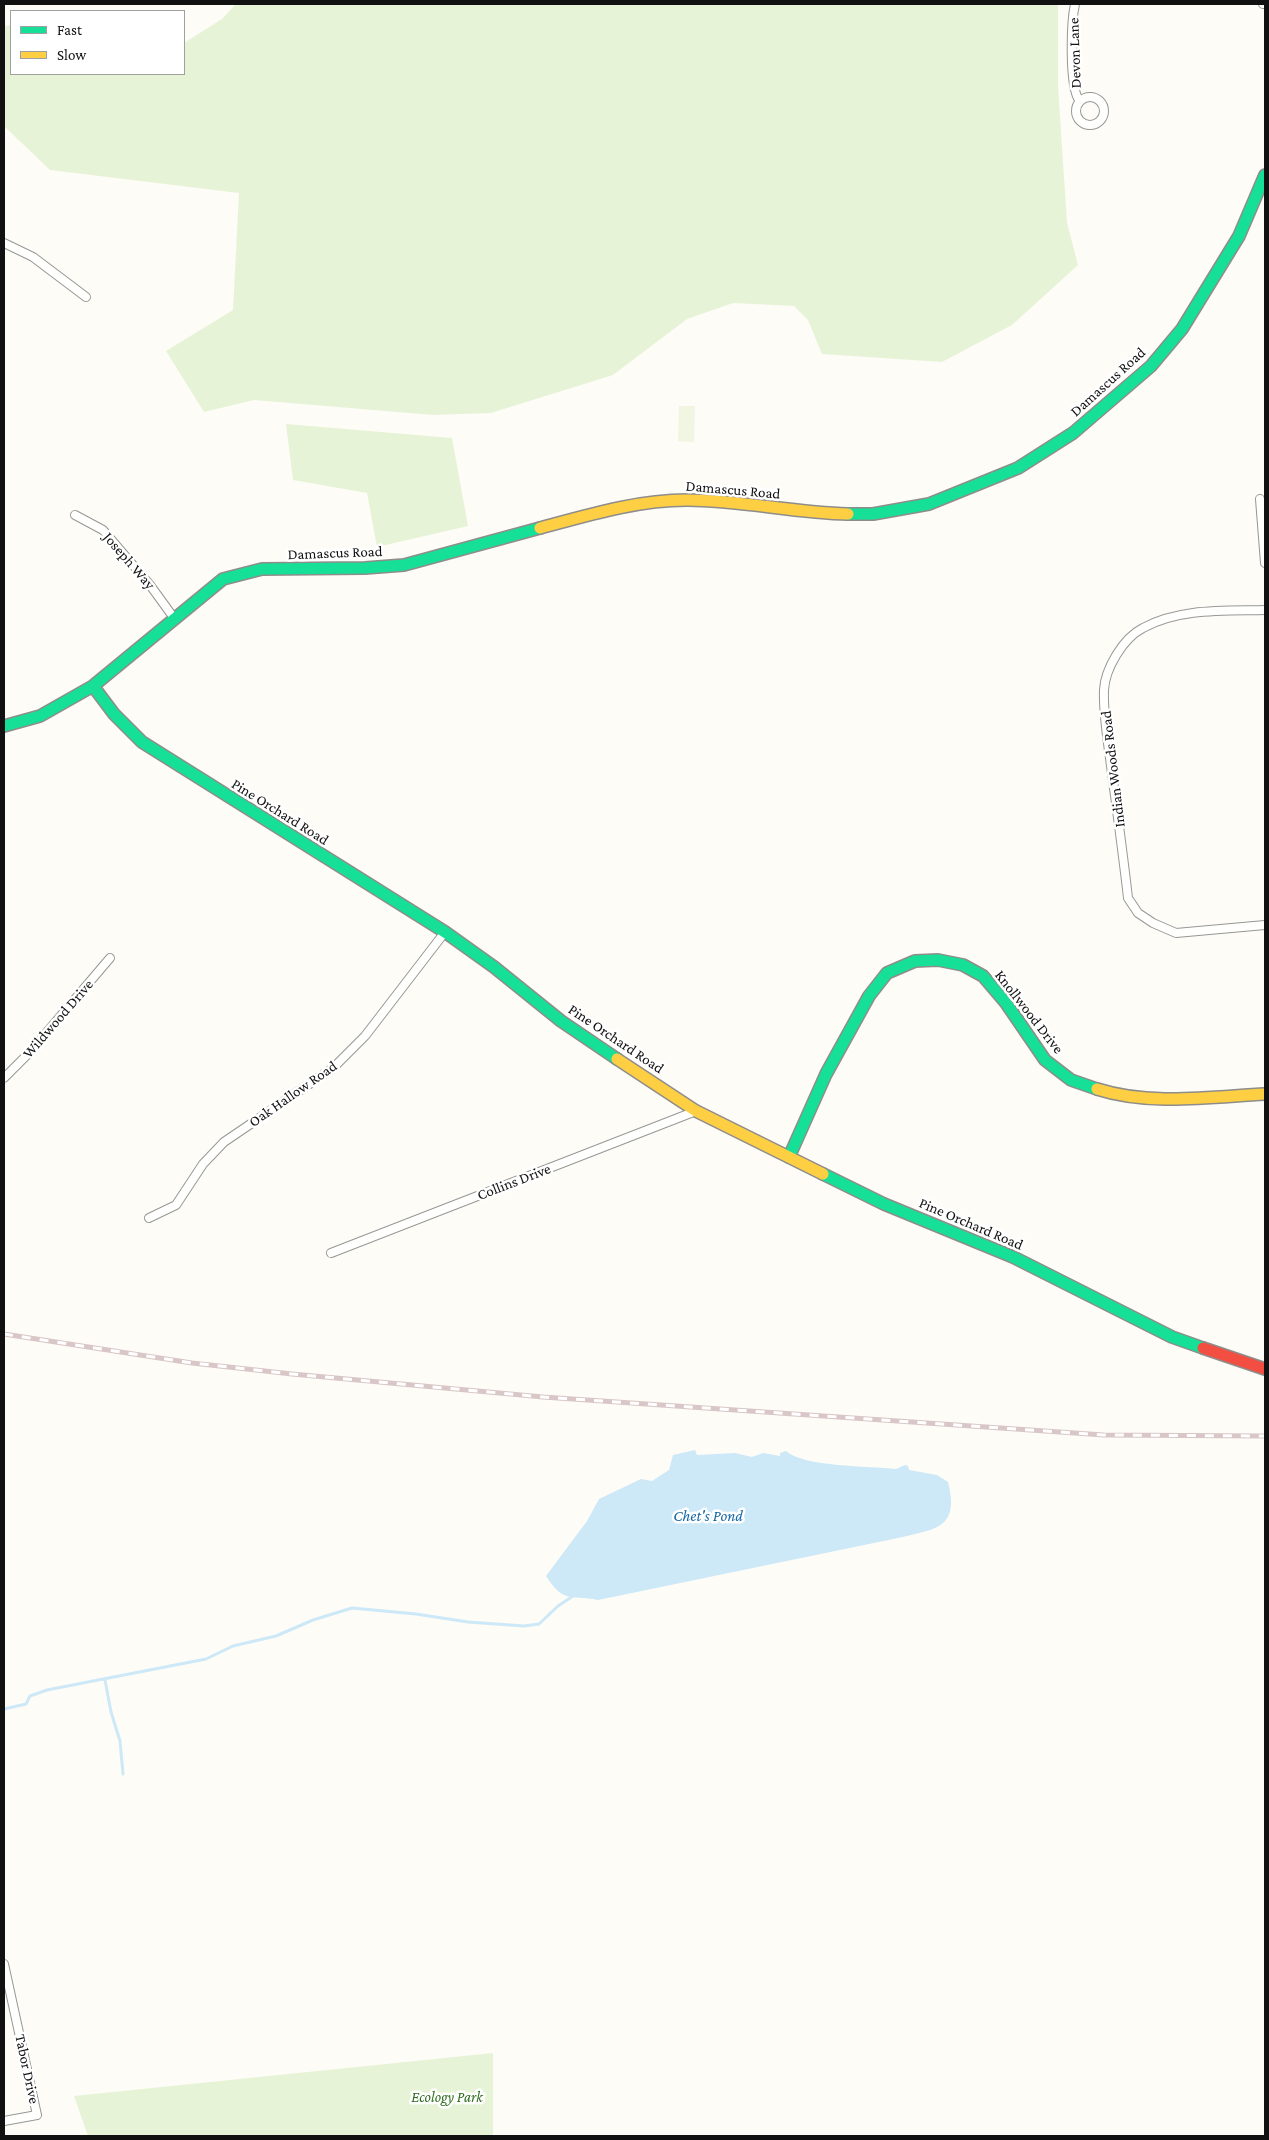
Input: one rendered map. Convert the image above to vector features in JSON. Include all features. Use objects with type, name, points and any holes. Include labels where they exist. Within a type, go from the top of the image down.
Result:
[{"type":"street","name":"Devon Lane","points":[[1074,4],[1072,77],[1076,95],[1080,100]]},
{"type":"street","name":"Damascus Road","points":[[92,686],[223,579],[262,569],[365,568],[404,565],[588,515],[648,503],[686,500],[740,503],[819,513],[873,514],[929,504],[1009,472],[1073,433],[1152,366],[1182,329],[1238,236],[1265,175]]},
{"type":"street","points":[[4,243],[33,257],[86,297]]},
{"type":"street","points":[[1260,499],[1265,563]]},
{"type":"street","name":"Joseph Way","points":[[75,515],[103,530],[150,585],[174,618]]},
{"type":"street","name":"Indian Woods Road","points":[[1265,610],[1210,612],[1167,618],[1141,628],[1120,648],[1109,669],[1104,690],[1107,734],[1128,898],[1138,913],[1153,923],[1176,933],[1265,925]]},
{"type":"street","points":[[4,726],[40,716],[92,686]]},
{"type":"street","name":"Pine Orchard Road","points":[[92,686],[114,714],[142,742],[446,932],[494,967],[561,1021],[696,1111],[884,1204],[1013,1258],[1172,1337],[1265,1369]]},
{"type":"street","name":"Oak Hallow Road","points":[[149,1218],[176,1205],[203,1164],[224,1142],[311,1085],[333,1068],[365,1036],[446,932]]},
{"type":"street","name":"Wildwood Drive","points":[[4,1078],[30,1052],[110,958]]},
{"type":"street","name":"Knollwood Drive","points":[[789,1157],[826,1074],[869,996],[887,973],[915,961],[938,960],[963,965],[983,976],[1006,1003],[1045,1060],[1071,1080],[1119,1096],[1180,1099],[1265,1094]]},
{"type":"street","name":"Collins Drive","points":[[331,1253],[696,1111]]},
{"type":"street","name":"Tabor Drive","points":[[4,1964],[36,2115],[4,2121]]},
{"type":"green space","points":[[236,4],[1058,4],[1058,86],[1067,223],[1078,265],[1012,325],[942,362],[822,354],[808,320],[794,306],[733,303],[687,319],[613,375],[491,413],[433,415],[254,400],[204,412],[166,351],[233,310],[239,193],[50,170],[4,126],[4,26],[10,25],[10,75],[185,75],[185,42],[222,19]]},
{"type":"green space","points":[[679,406],[695,406],[694,442],[678,441]]},
{"type":"green space","points":[[286,424],[452,438],[468,526],[377,547],[367,493],[293,480]]},
{"type":"green space","name":"Ecology Park","points":[[493,2053],[493,2136],[88,2136],[74,2096]]},
{"type":"water","name":"Chet's Pond","points":[[695,1450],[697,1455],[735,1453],[752,1457],[763,1453],[780,1456],[780,1453],[786,1451],[807,1460],[838,1465],[896,1469],[905,1465],[908,1466],[909,1470],[937,1475],[948,1482],[951,1498],[950,1509],[947,1518],[941,1524],[923,1532],[598,1600],[568,1596],[558,1591],[552,1585],[546,1576],[587,1521],[599,1499],[641,1479],[652,1481],[669,1470],[673,1455]]},
{"type":"waterway","points":[[4,1709],[26,1704],[30,1696],[47,1690],[206,1659],[233,1646],[276,1636],[313,1620],[352,1608],[416,1614],[468,1622],[524,1626],[539,1624],[558,1606],[573,1596]]},
{"type":"waterway","points":[[105,1680],[111,1712],[120,1741],[123,1774]]},
{"type":"railway","points":[[4,1334],[192,1363],[543,1397],[1104,1435],[1265,1436]]},
{"type":"traffic: fast","points":[[848,514],[873,514],[929,504],[1018,468],[1073,433],[1151,366],[1182,329],[1239,236],[1265,175]]},
{"type":"traffic: fast","points":[[4,726],[40,716],[93,686],[223,579],[262,569],[365,568],[404,565],[540,528]]},
{"type":"traffic: fast","points":[[93,686],[114,714],[142,742],[445,932],[494,967],[561,1021],[617,1059]]},
{"type":"traffic: fast","points":[[789,1157],[826,1074],[869,996],[887,973],[915,961],[938,960],[963,965],[983,976],[1006,1003],[1045,1060],[1071,1080],[1097,1089]]},
{"type":"traffic: fast","points":[[823,1174],[884,1204],[1013,1257],[1172,1337],[1203,1348]]},
{"type":"traffic: slow","points":[[540,528],[631,505],[687,500],[848,514]]},
{"type":"traffic: slow","points":[[617,1059],[696,1111],[823,1174]]},
{"type":"traffic: slow","points":[[1097,1089],[1117,1094],[1159,1099],[1265,1094]]},
{"type":"traffic: jam","points":[[1203,1348],[1265,1369]]}]
